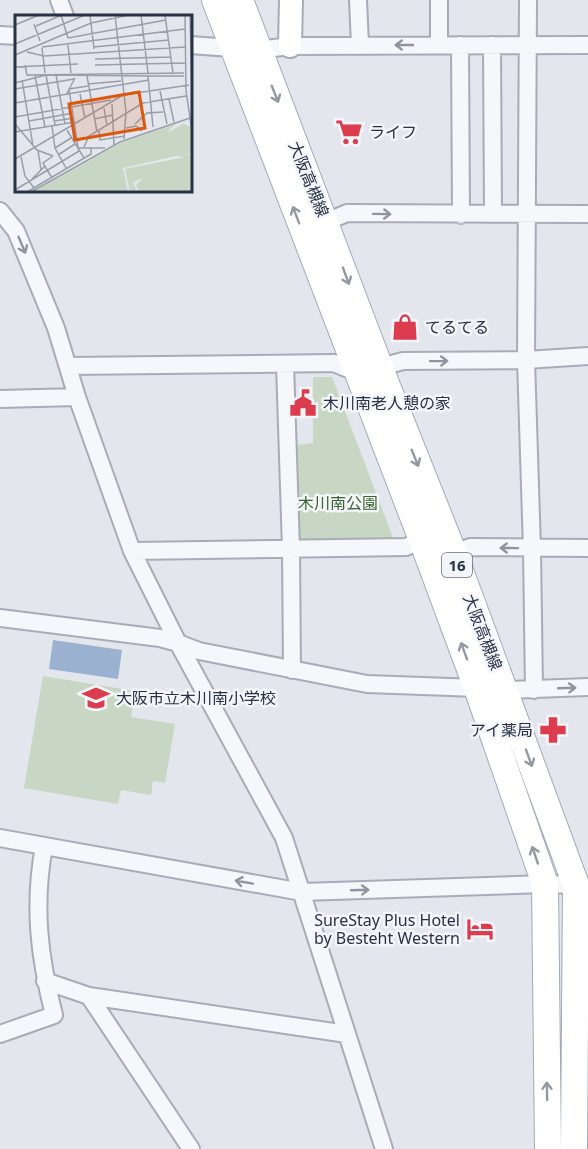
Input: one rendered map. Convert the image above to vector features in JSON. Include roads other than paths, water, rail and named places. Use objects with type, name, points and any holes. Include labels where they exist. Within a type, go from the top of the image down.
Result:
[{"type":"main road","name":"大阪高槻線","points":[[215,0],[232,47],[370,370],[387,386],[582,885],[574,1149]]},
{"type":"main road","name":"大阪高槻線","points":[[240,0],[326,222],[422,540],[477,688],[545,884],[548,1149]]},
{"type":"street","points":[[59,0],[65,15]]},
{"type":"street","points":[[290,45],[291,0]]},
{"type":"street","points":[[358,0],[360,45]]},
{"type":"street","points":[[439,0],[439,45]]},
{"type":"street","points":[[528,0],[526,360],[534,690]]},
{"type":"street","points":[[0,35],[15,36]]},
{"type":"street","points":[[192,45],[258,50],[290,45],[588,45]]},
{"type":"street","points":[[460,45],[461,214]]},
{"type":"street","points":[[492,45],[493,214]]},
{"type":"street","points":[[0,211],[16,231],[38,282],[132,551],[178,643],[284,838],[384,1149]]},
{"type":"street","points":[[326,222],[347,213],[588,213]]},
{"type":"street","points":[[69,366],[334,363],[370,370],[403,361],[526,360],[588,356]]},
{"type":"street","points":[[285,364],[292,670]]},
{"type":"street","points":[[0,399],[77,397]]},
{"type":"street","points":[[132,551],[406,547],[422,540]]},
{"type":"street","points":[[454,554],[470,547],[588,548]]},
{"type":"street","points":[[0,618],[137,635],[178,643],[198,651],[367,684],[477,688]]},
{"type":"street","points":[[505,690],[588,687]]},
{"type":"street","points":[[0,838],[302,892],[545,884],[582,885]]},
{"type":"street","points":[[0,1034],[54,1015],[45,981],[38,936],[40,868],[44,846]]},
{"type":"street","points":[[45,981],[89,996],[347,1034]]},
{"type":"street","points":[[89,996],[191,1149]]},
{"type":"water","points":[[53,640],[122,650],[118,679],[49,669]]},
{"type":"place","name":"ライフ","points":[[349,132]]},
{"type":"place","name":"てるてる","points":[[405,327]]},
{"type":"place","name":"木川南老人憩の家","points":[[303,403]]},
{"type":"place","name":"大阪市立木川南小学校","points":[[96,698]]},
{"type":"place","name":"アイ薬局","points":[[553,730]]},
{"type":"place","name":"SureStay Plus Hotel by Besteht Western","points":[[480,929]]},
{"type":"park label","name":"木川南公園","points":[[338,503]]}]
